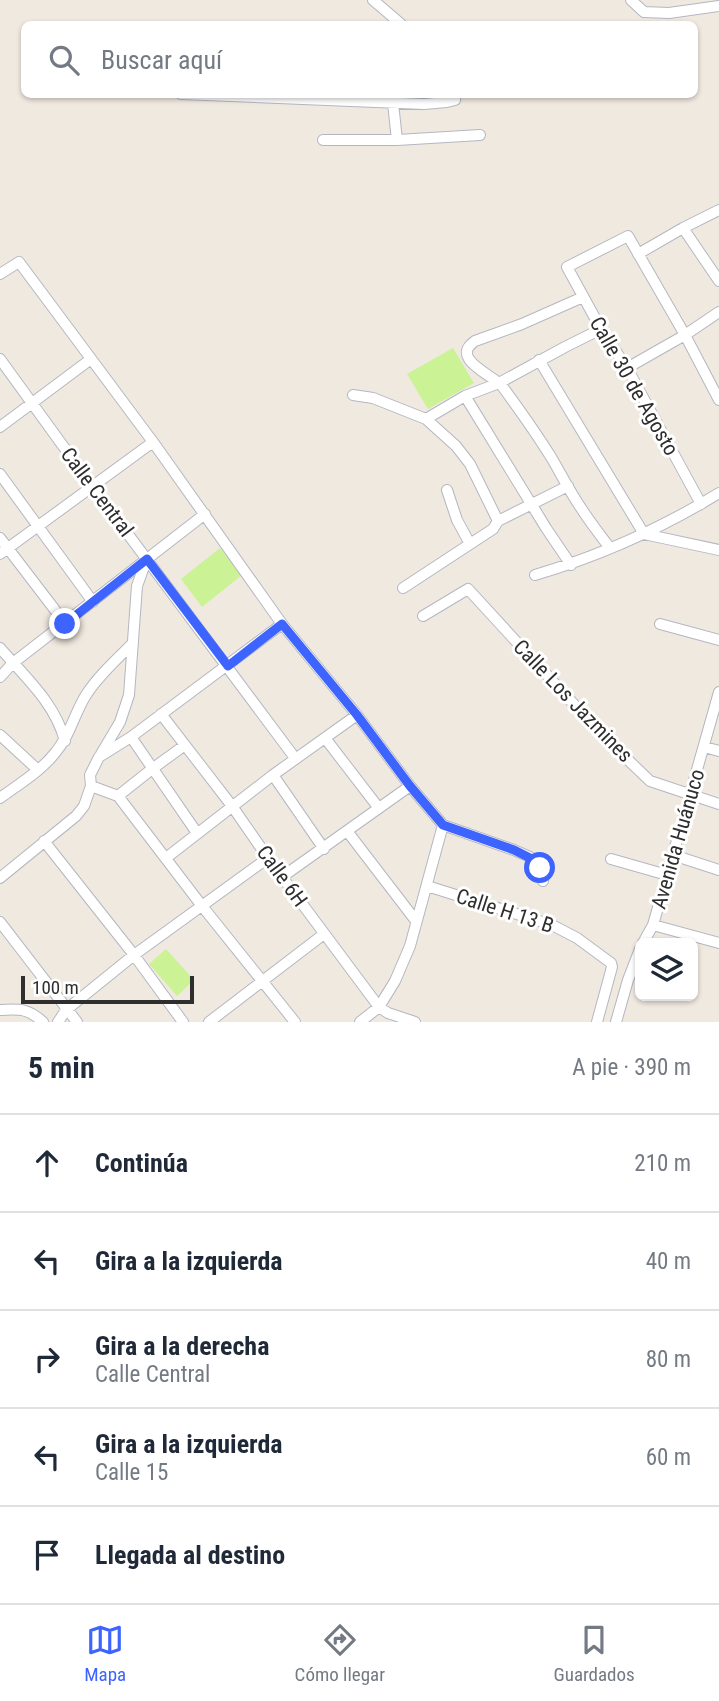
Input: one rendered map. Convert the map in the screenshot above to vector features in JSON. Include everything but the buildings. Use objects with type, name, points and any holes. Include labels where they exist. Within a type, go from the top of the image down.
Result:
[{"type":"street","points":[[373,0],[398,21]]},
{"type":"street","points":[[631,0],[644,12],[669,13],[719,6]]},
{"type":"street","points":[[375,98],[393,103],[424,104],[447,102],[455,98]]},
{"type":"street","points":[[393,103],[397,140]]},
{"type":"street","points":[[323,140],[397,140],[480,135]]},
{"type":"street","points":[[719,210],[638,254],[719,400]]},
{"type":"street","points":[[683,228],[719,281]]},
{"type":"street","name":"Calle 30 de Agosto","points":[[638,254],[628,236],[567,267],[601,329],[627,368],[701,504]]},
{"type":"street","points":[[0,274],[19,262],[153,442],[282,624],[443,825],[530,857],[536,861],[543,881]]},
{"type":"street","points":[[583,296],[522,324],[475,341],[469,345],[467,352],[469,359],[479,370],[499,383],[550,455],[580,507],[610,548]]},
{"type":"street","points":[[627,368],[719,312]]},
{"type":"street","points":[[426,419],[465,396],[499,383],[601,329]]},
{"type":"street","name":"Calle Central","points":[[0,359],[295,758]]},
{"type":"street","points":[[0,427],[91,359]]},
{"type":"street","points":[[539,360],[644,534],[719,550]]},
{"type":"street","points":[[353,394],[373,398],[426,419],[456,446],[470,464],[498,522]]},
{"type":"street","points":[[465,396],[571,565]]},
{"type":"street","points":[[4,551],[153,442]]},
{"type":"street","points":[[0,474],[93,602]]},
{"type":"street","points":[[402,588],[493,529],[498,522],[568,486]]},
{"type":"street","points":[[447,490],[457,520],[470,544]]},
{"type":"street","points":[[536,575],[571,565],[644,534],[719,493]]},
{"type":"street","points":[[0,677],[13,663],[205,514]]},
{"type":"street","points":[[0,538],[4,551],[65,624]]},
{"type":"street","points":[[0,878],[76,816],[84,806],[91,786],[90,775],[120,722],[129,695],[137,586],[147,559]]},
{"type":"street","name":"Calle Los Jazmines","points":[[422,616],[468,589],[603,736],[650,781],[719,804]]},
{"type":"street","points":[[99,757],[131,737],[282,624]]},
{"type":"street","points":[[660,624],[719,639]]},
{"type":"street","points":[[0,798],[53,756],[65,741],[76,713],[91,688],[133,643]]},
{"type":"street","points":[[0,649],[49,704],[65,741]]},
{"type":"street","name":"Avenida Huánuco","points":[[646,938],[653,925],[719,692]]},
{"type":"street","name":"Calle 6H","points":[[161,714],[384,1014]]},
{"type":"street","points":[[166,858],[295,758],[357,715]]},
{"type":"street","points":[[0,734],[38,770]]},
{"type":"street","points":[[131,737],[197,833]]},
{"type":"street","points":[[325,738],[378,807]]},
{"type":"street","points":[[118,796],[185,745]]},
{"type":"street","points":[[704,747],[719,751]]},
{"type":"street","points":[[273,775],[324,849]]},
{"type":"street","points":[[91,786],[118,796],[295,1022]]},
{"type":"street","points":[[282,877],[410,786]]},
{"type":"street","points":[[384,1014],[410,946],[443,825]]},
{"type":"street","points":[[347,831],[416,921]]},
{"type":"street","points":[[44,841],[183,1022]]},
{"type":"street","points":[[673,855],[719,870]]},
{"type":"street","points":[[58,1022],[66,1010],[134,955],[268,858]]},
{"type":"street","points":[[611,859],[667,875]]},
{"type":"street","name":"Calle H 13 B","points":[[427,886],[552,925],[577,938],[611,962],[612,967],[597,1022]]},
{"type":"street","points":[[0,922],[77,1022]]},
{"type":"street","points":[[653,925],[719,943]]},
{"type":"street","points":[[209,1022],[324,934]]},
{"type":"street","points":[[616,1022],[635,962]]},
{"type":"street","points":[[0,1010],[26,1010],[43,1022]]},
{"type":"street","points":[[360,1022],[384,1014],[415,1022]]},
{"type":"green space","points":[[453,348],[474,383],[428,409],[407,374]]},
{"type":"green space","points":[[220,548],[242,575],[202,607],[181,579]]},
{"type":"green space","points":[[166,949],[194,980],[177,996],[149,964]]},
{"type":"route","points":[[65,624],[147,559],[228,666],[282,624],[443,825],[514,850],[536,861],[540,868]]}]
